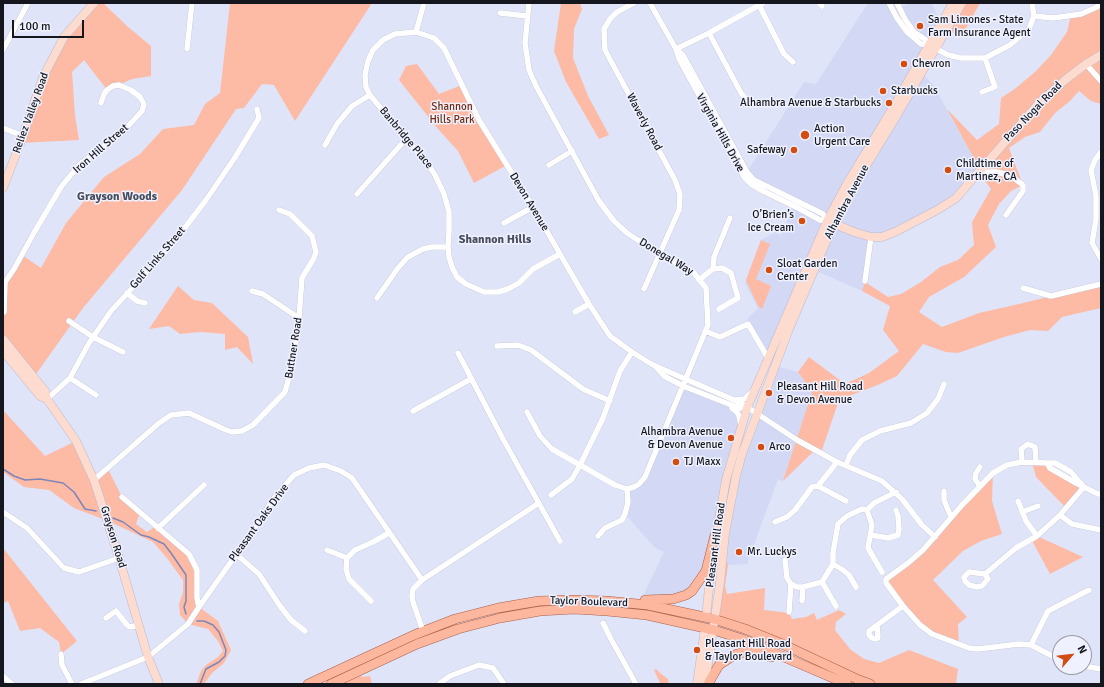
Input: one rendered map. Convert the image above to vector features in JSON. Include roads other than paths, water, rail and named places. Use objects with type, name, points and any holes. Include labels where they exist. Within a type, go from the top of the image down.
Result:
[{"type":"main road","name":"Reliez Valley Road","points":[[3,188],[23,136],[41,82],[64,37],[94,3]]},
{"type":"main road","name":"Alhambra Avenue","points":[[933,47],[953,3]]},
{"type":"main road","name":"Alhambra Avenue","points":[[747,408],[768,358],[831,222],[855,184],[933,47],[962,3]]},
{"type":"main road","name":"Paso Nogal Road","points":[[831,222],[854,232],[871,237],[882,237],[895,232],[939,209],[956,198],[1040,102],[1065,80],[1101,55]]},
{"type":"main road","name":"Alhambra Avenue","points":[[757,414],[831,222]]},
{"type":"main road","name":"Grayson Road","points":[[3,339],[45,391],[47,399],[76,441],[94,480],[120,558],[148,657],[159,684]]},
{"type":"main road","name":"Grayson Road","points":[[3,350],[40,396],[47,399]]},
{"type":"main road","name":"Pleasant Hill Road","points":[[706,684],[714,630],[710,618],[716,535],[726,480],[747,408]]},
{"type":"main road","name":"Pleasant Hill Road","points":[[697,684],[704,628],[710,618],[720,583],[725,533],[731,500],[742,454],[757,414]]},
{"type":"main road","points":[[607,601],[660,601],[686,595],[692,590],[706,570],[716,535]]},
{"type":"main road","name":"Taylor Boulevard","points":[[308,684],[423,631],[455,619],[498,608],[539,602],[574,600],[607,601],[648,605],[710,618],[745,629],[782,644],[870,684]]},
{"type":"main road","name":"Taylor Boulevard","points":[[331,684],[418,644],[458,629],[500,618],[540,611],[574,610],[612,611],[647,615],[714,630],[742,639],[847,684]]},
{"type":"main road","points":[[706,684],[720,666],[734,655],[744,652],[764,655],[801,665]]},
{"type":"street","points":[[3,50],[28,3]]},
{"type":"street","points":[[187,49],[192,3]]},
{"type":"street","points":[[416,32],[424,3]]},
{"type":"street","name":"Donegal Way","points":[[529,3],[525,43],[529,70],[536,86],[598,201],[614,222],[626,233],[694,273],[706,288],[708,325],[645,477],[639,484],[627,489]]},
{"type":"street","name":"Waverly Road","points":[[634,3],[617,12],[610,19],[604,29],[603,35],[605,50],[675,180],[680,194],[679,210],[644,289]]},
{"type":"street","name":"Virginia Hills Drive","points":[[650,3],[676,49],[683,55],[747,172],[754,180],[823,214],[831,222]]},
{"type":"street","points":[[889,3],[897,18],[908,33],[921,44],[961,58],[985,58],[1010,45],[1029,29],[1034,16],[1032,3]]},
{"type":"street","points":[[897,3],[914,32],[933,47]]},
{"type":"street","points":[[1034,16],[1053,18],[1081,14],[1097,7],[1100,3]]},
{"type":"street","points":[[676,49],[709,33],[761,4],[784,54],[792,62]]},
{"type":"street","points":[[500,13],[527,16]]},
{"type":"street","name":"Banbridge Place","points":[[416,32],[395,34],[383,40],[373,50],[368,61],[365,75],[366,87],[370,95],[435,174],[444,194],[448,212],[449,257],[452,268],[457,277],[466,284],[484,292],[498,292],[508,289],[519,282],[533,269],[560,254]]},
{"type":"street","name":"Devon Avenue","points":[[416,32],[434,38],[444,48],[479,120],[533,207],[589,304],[610,336],[653,365],[686,378],[739,408],[747,408],[797,440],[837,462],[882,481],[896,492],[922,525],[935,537]]},
{"type":"street","points":[[709,33],[741,93],[750,103]]},
{"type":"street","points":[[982,92],[995,87],[985,58]]},
{"type":"street","points":[[1086,64],[1101,81]]},
{"type":"street","name":"Iron Hill Street","points":[[3,314],[5,282],[61,187],[80,164],[121,134],[142,112],[144,104],[140,97],[131,90],[119,85],[113,86],[107,90],[101,103]]},
{"type":"street","points":[[325,145],[337,124],[352,106],[370,95]]},
{"type":"street","name":"Golf Links Street","points":[[47,399],[70,378],[93,337],[111,311],[171,246],[206,200],[234,159],[259,118],[257,110]]},
{"type":"street","points":[[3,128],[23,136]]},
{"type":"street","points":[[357,194],[406,139]]},
{"type":"street","points":[[549,165],[572,151]]},
{"type":"street","points":[[1101,152],[1095,160],[1091,170],[1096,196],[1096,219],[1092,243],[1101,259]]},
{"type":"street","points":[[978,172],[996,172],[1010,175],[1023,185],[1023,191],[1006,215]]},
{"type":"street","points":[[504,223],[533,207]]},
{"type":"street","name":"Buttner Road","points":[[94,480],[160,423],[174,414],[189,413],[226,430],[232,432],[242,431],[253,425],[285,392],[291,370],[299,318],[302,278],[316,252],[312,236],[290,214],[279,210]]},
{"type":"street","points":[[714,269],[714,257],[730,218]]},
{"type":"street","points":[[865,281],[871,237]]},
{"type":"street","points":[[377,298],[398,268],[408,257],[423,249],[448,246]]},
{"type":"street","points":[[699,280],[714,269],[722,268],[731,273],[738,298],[720,309]]},
{"type":"street","points":[[1023,288],[1052,296],[1101,284]]},
{"type":"street","points":[[252,291],[263,294],[299,318]]},
{"type":"street","points":[[127,293],[137,301],[145,303]]},
{"type":"street","points":[[575,312],[589,304]]},
{"type":"street","points":[[69,321],[93,337],[123,352]]},
{"type":"street","points":[[705,331],[720,337],[748,324],[768,358]]},
{"type":"street","points":[[497,346],[518,345],[531,350],[583,389],[610,401]]},
{"type":"street","points":[[551,495],[572,478],[580,465],[603,418],[620,371],[632,352]]},
{"type":"street","points":[[458,353],[560,541]]},
{"type":"street","name":"Devon Avenue","points":[[653,365],[664,376],[683,386],[729,402],[737,412],[741,426]]},
{"type":"street","points":[[70,378],[96,395]]},
{"type":"street","points":[[413,411],[471,379]]},
{"type":"street","points":[[846,465],[850,455],[862,440],[880,431],[911,423],[927,413],[938,398],[944,384]]},
{"type":"street","points":[[729,402],[744,399],[754,391]]},
{"type":"street","points":[[528,412],[540,436],[552,448],[615,486],[627,489],[628,502],[622,520],[606,528],[598,536]]},
{"type":"street","points":[[1022,462],[1021,449],[1028,444],[1035,447],[1036,462]]},
{"type":"street","points":[[818,486],[837,462]]},
{"type":"street","points":[[1052,656],[1031,645],[1019,644],[978,649],[969,648],[932,634],[903,606],[886,583],[886,579],[908,563],[935,537],[980,485],[993,473],[1007,465],[1022,462],[1055,463],[1071,472],[1084,487],[1101,494]]},
{"type":"street","name":"Pleasant Oaks Drive","points":[[81,684],[148,657],[188,624],[274,498],[294,475],[309,468],[324,465],[341,471],[352,478],[422,580]]},
{"type":"street","points":[[980,467],[976,473],[975,479],[980,485]]},
{"type":"street","points":[[158,528],[204,485]]},
{"type":"street","points":[[775,522],[787,517],[795,510],[812,487],[818,486],[846,501]]},
{"type":"street","points":[[985,574],[1016,548],[1037,536],[1060,514],[1084,487]]},
{"type":"street","points":[[944,491],[944,500],[951,517]]},
{"type":"street","points":[[868,510],[874,503],[896,492]]},
{"type":"street","points":[[122,497],[189,554],[197,570],[196,598],[199,607]]},
{"type":"street","points":[[1018,501],[1026,521],[1037,536]]},
{"type":"street","points":[[423,631],[413,602],[413,589],[422,580],[539,503]]},
{"type":"street","points":[[1022,512],[1038,506]]},
{"type":"street","points":[[785,560],[787,578],[791,584],[796,587],[822,582],[833,564],[833,553],[838,524],[847,516],[862,509],[868,510]]},
{"type":"street","points":[[868,510],[872,525],[868,548],[882,572]]},
{"type":"street","points":[[871,535],[888,538],[898,535],[899,528],[896,510]]},
{"type":"street","points":[[3,512],[27,528],[64,568],[78,572],[120,558]]},
{"type":"street","points":[[1060,514],[1072,524],[1101,530]]},
{"type":"street","points":[[371,601],[349,579],[346,569],[347,558],[355,550],[374,542],[389,533]]},
{"type":"street","points":[[327,550],[347,558]]},
{"type":"street","points":[[236,554],[259,574],[280,606],[292,620],[305,631]]},
{"type":"street","points":[[833,564],[849,575],[856,587]]},
{"type":"street","points":[[822,582],[836,606]]},
{"type":"street","points":[[789,612],[791,584]]},
{"type":"street","points":[[802,587],[802,600]]},
{"type":"street","points":[[1031,645],[1048,610],[1089,590]]},
{"type":"street","points":[[877,625],[903,606]]},
{"type":"street","points":[[106,618],[116,611],[130,627],[139,625]]},
{"type":"street","points":[[603,623],[636,684]]},
{"type":"street","points":[[61,654],[62,665],[72,684]]},
{"type":"street","points":[[440,683],[450,676],[479,665],[493,668],[504,684]]},
{"type":"street","points":[[3,676],[12,684]]},
{"type":"waterway","points":[[3,469],[14,476],[25,480],[40,479],[63,483],[74,492],[85,509],[96,511]]},
{"type":"waterway","points":[[113,518],[123,522],[141,535],[164,544],[171,553],[186,575],[186,601],[184,607],[186,614]]},
{"type":"waterway","points":[[197,621],[204,621],[213,625],[219,632],[226,650],[225,656],[219,662],[206,669],[200,684]]},
{"type":"place","name":"Sam Limones - State Farm Insurance Agent","points":[[920,26]]},
{"type":"place","name":"Chevron","points":[[904,64]]},
{"type":"place","name":"Starbucks","points":[[883,91]]},
{"type":"place","name":"Alhambra Avenue & Starbucks","points":[[889,103]]},
{"type":"place","name":"Action Urgent Care","points":[[805,135]]},
{"type":"place","name":"Safeway","points":[[794,150]]},
{"type":"place","name":"Childtime of Martinez, CA","points":[[948,170]]},
{"type":"place","name":"O’Brien’s Ice Cream","points":[[802,221]]},
{"type":"place","name":"Sloat Garden Center","points":[[769,270]]},
{"type":"place","name":"Pleasant Hill Road & Devon Avenue","points":[[769,393]]},
{"type":"place","name":"Alhambra Avenue & Devon Avenue","points":[[731,438]]},
{"type":"place","name":"Arco","points":[[761,447]]},
{"type":"place","name":"TJ Maxx","points":[[676,462]]},
{"type":"place","name":"Mr. Luckys","points":[[739,552]]},
{"type":"place","name":"Pleasant Hill Road & Taylor Boulevard","points":[[697,650]]},
{"type":"district","name":"Grayson Woods","points":[[117,197]]},
{"type":"district","name":"Shannon Hills","points":[[495,240]]},
{"type":"park label","name":"Shannon Hills Park","points":[[452,113]]}]
